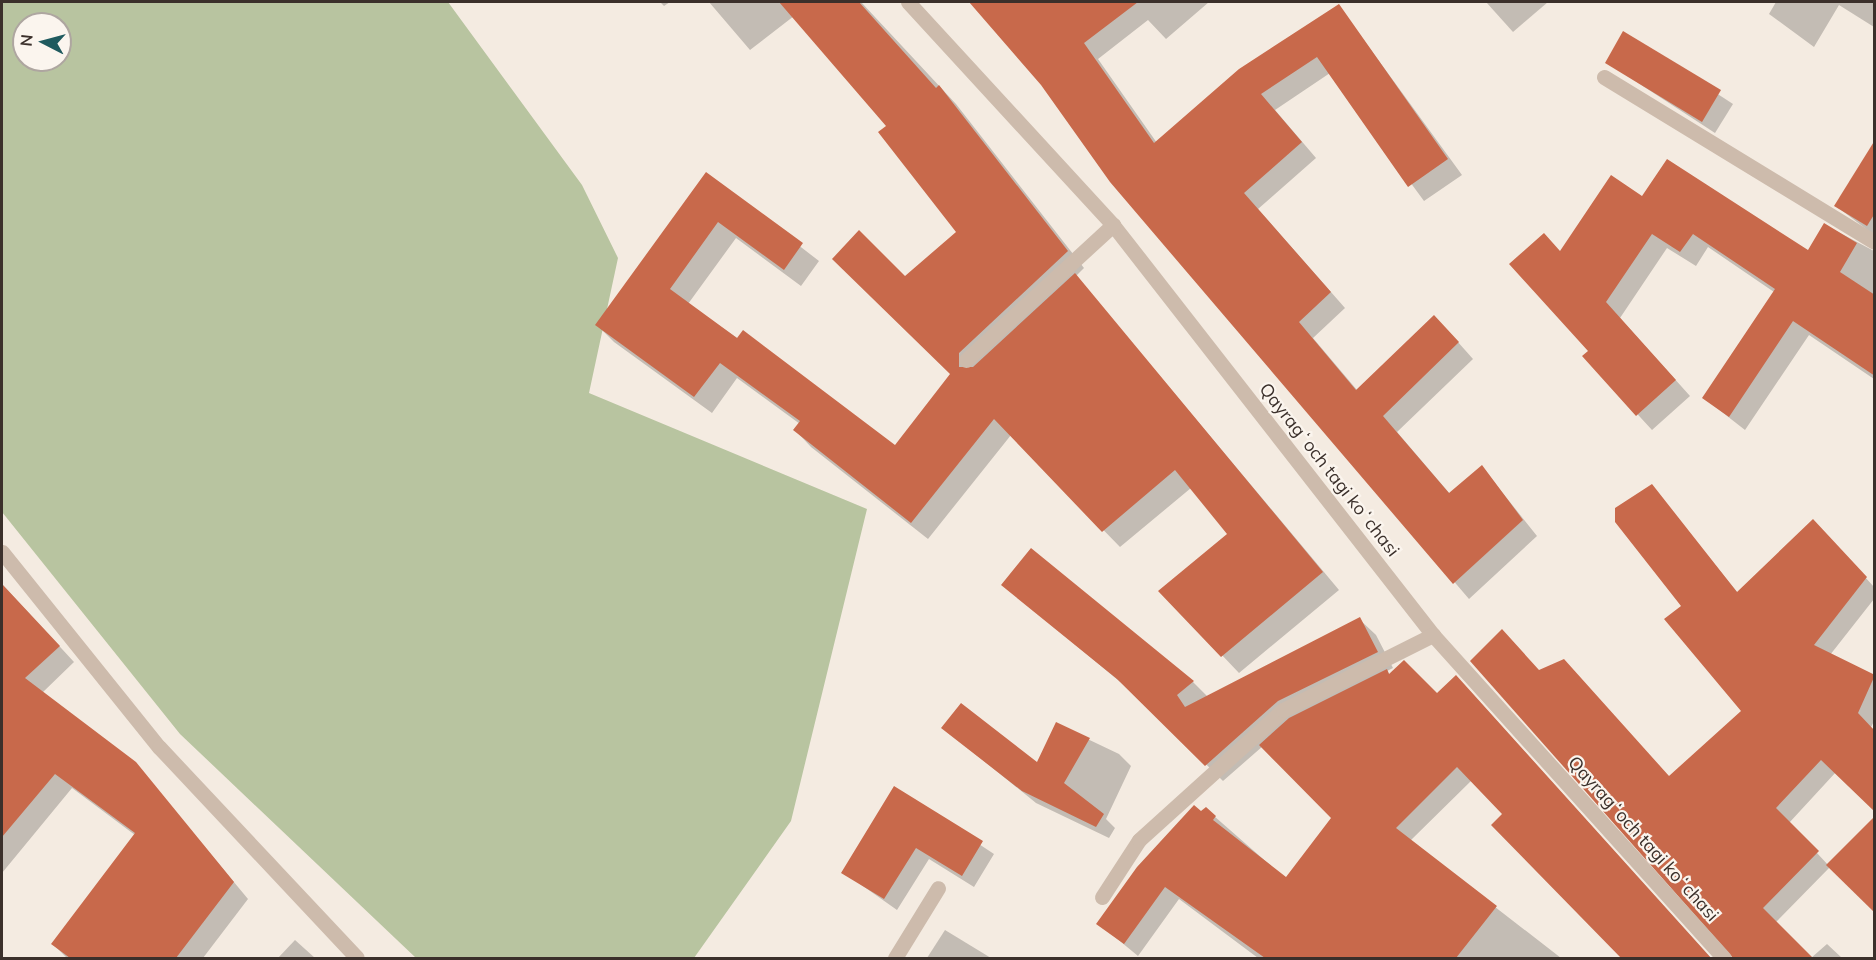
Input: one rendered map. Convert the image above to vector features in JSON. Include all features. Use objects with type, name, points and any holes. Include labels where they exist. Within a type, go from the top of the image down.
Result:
[{"type":"street","name":"Qayragʻoch tagi koʻchasi","points":[[908,2],[1113,225],[1433,635],[1724,958]]},
{"type":"street","points":[[1604,77],[1873,243]]},
{"type":"street","points":[[966,360],[1113,225]]},
{"type":"street","points":[[2,552],[159,747],[357,958]]},
{"type":"street","points":[[1102,897],[1139,840],[1283,710],[1433,635]]},
{"type":"street","points":[[895,958],[938,888]]},
{"type":"green space","points":[[2,2],[448,2],[582,185],[618,258],[589,393],[867,509],[791,821],[694,958],[416,958],[180,734],[2,512]]},
{"type":"building","points":[[779,2],[859,2],[936,88],[939,85],[1068,251],[959,353],[959,367],[973,367],[1075,273],[1323,572],[1221,657],[1158,591],[1227,534],[1175,470],[1102,532],[994,419],[911,523],[793,430],[800,421],[720,363],[694,397],[595,325],[706,172],[803,243],[784,270],[718,222],[670,289],[737,338],[743,330],[895,445],[950,374],[832,259],[859,230],[905,276],[956,232],[878,132],[886,126]]},
{"type":"building","points":[[969,2],[1138,2],[1084,43],[1154,143],[1239,69],[1339,4],[1448,159],[1408,187],[1317,57],[1261,94],[1302,142],[1244,193],[1331,292],[1299,322],[1356,390],[1434,315],[1459,342],[1383,416],[1449,493],[1482,465],[1523,520],[1453,584],[1110,182],[1041,85]]},
{"type":"building","points":[[1623,31],[1721,90],[1702,122],[1605,63]]},
{"type":"building","points":[[1875,140],[1875,213],[1867,226],[1834,206]]},
{"type":"building","points":[[1667,159],[1808,250],[1824,223],[1857,243],[1840,272],[1875,295],[1875,376],[1793,321],[1729,417],[1702,398],[1775,289],[1693,234],[1680,252],[1652,234],[1606,302],[1676,380],[1636,416],[1582,356],[1588,351],[1509,264],[1544,233],[1560,251],[1611,175],[1642,196]]},
{"type":"building","points":[[1652,484],[1737,592],[1813,519],[1867,577],[1814,645],[1875,675],[1858,713],[1875,731],[1875,812],[1821,760],[1776,808],[1819,851],[1763,908],[1813,958],[1733,958],[1470,661],[1502,629],[1539,670],[1564,659],[1669,776],[1741,711],[1664,619],[1681,606],[1615,522],[1615,508]]},
{"type":"building","points":[[1031,548],[1194,681],[1177,695],[1185,707],[1360,617],[1378,652],[1278,701],[1205,766],[1117,679],[1001,585]]},
{"type":"building","points":[[2,584],[60,646],[25,678],[136,762],[234,882],[176,958],[70,958],[51,944],[135,833],[55,774],[2,837]]},
{"type":"building","points":[[1404,660],[1437,693],[1456,675],[1711,958],[1621,958],[1491,825],[1502,814],[1457,767],[1396,828],[1497,906],[1456,958],[1265,958],[1165,887],[1124,944],[1096,924],[1137,867],[1194,805],[1201,811],[1206,807],[1216,816],[1213,820],[1286,877],[1331,818],[1259,745],[1289,718],[1387,669],[1389,674]]},
{"type":"building","points":[[961,703],[1037,762],[1056,722],[1090,738],[1064,783],[1104,814],[1096,827],[1022,791],[941,728]]},
{"type":"building","points":[[894,786],[983,841],[962,876],[916,848],[884,899],[841,873]]},
{"type":"building","points":[[1875,816],[1875,913],[1826,865]]}]
